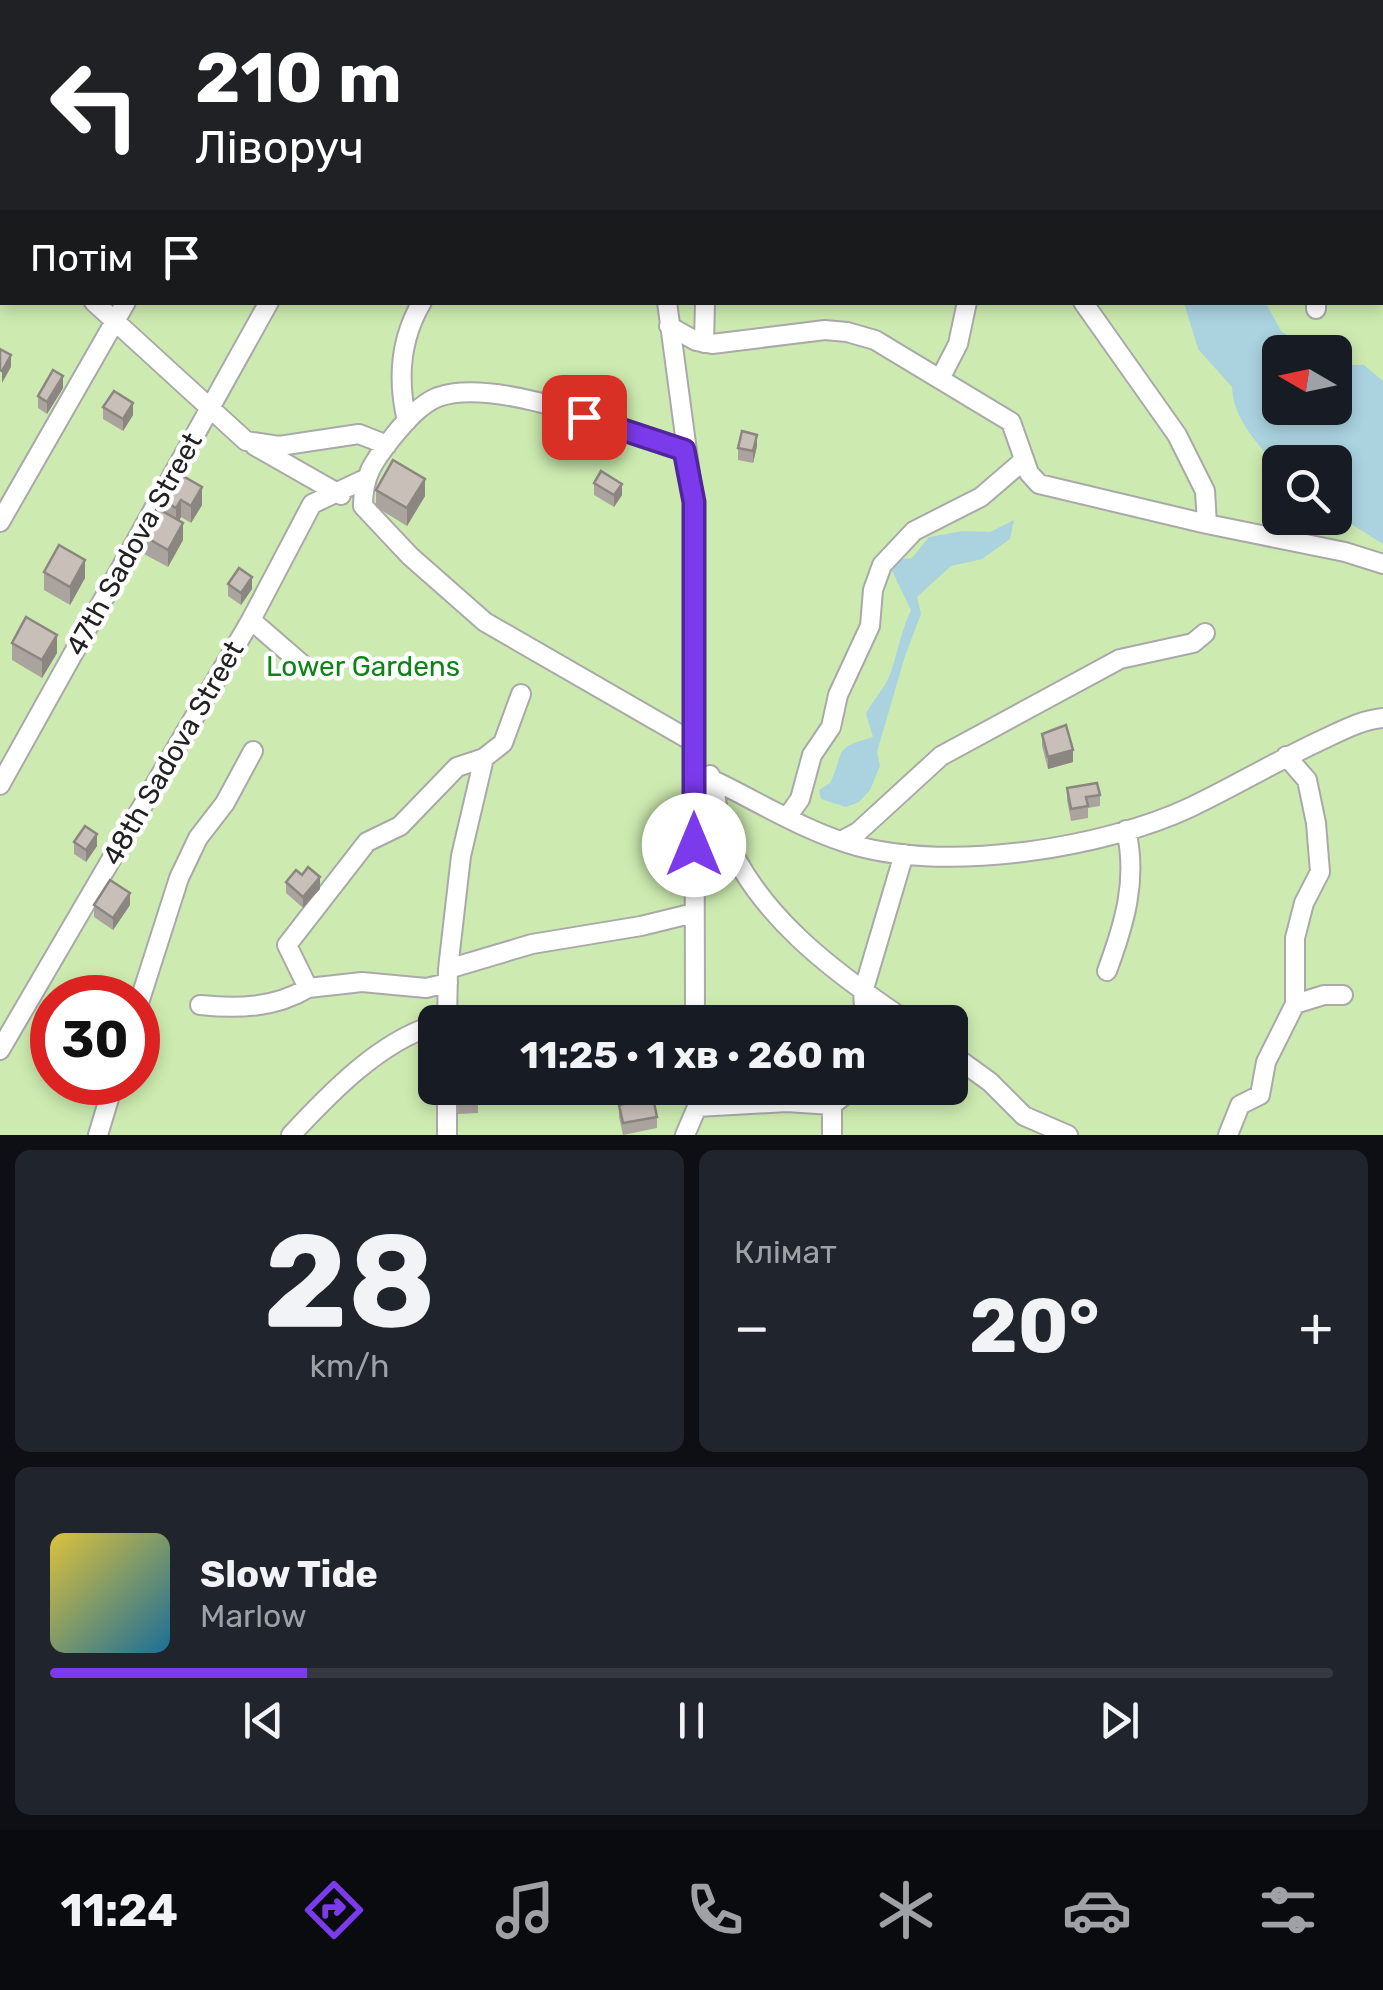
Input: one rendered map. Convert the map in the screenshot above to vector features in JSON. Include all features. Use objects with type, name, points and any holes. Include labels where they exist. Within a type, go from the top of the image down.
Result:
[{"type":"street","points":[[98,305],[246,440],[363,506],[410,556],[485,622],[695,743],[713,780],[722,828],[762,901],[882,1005]]},
{"type":"street","points":[[0,522],[124,305]]},
{"type":"street","name":"47th Sadova Street","points":[[0,785],[267,305]]},
{"type":"street","points":[[407,420],[401,394],[402,354],[420,305]]},
{"type":"street","points":[[666,305],[694,502],[695,1005]]},
{"type":"street","points":[[704,343],[705,305]]},
{"type":"street","points":[[940,376],[958,344],[966,305]]},
{"type":"street","points":[[1085,305],[1177,435],[1205,491],[1207,524]]},
{"type":"street","points":[[669,326],[704,343],[826,330],[875,340],[1012,422],[1026,467],[1039,484],[1345,552],[1383,564]]},
{"type":"street","points":[[363,506],[363,480],[407,420],[433,399],[462,390],[558,408],[684,450]]},
{"type":"street","points":[[246,440],[280,446],[359,434],[387,445]]},
{"type":"street","points":[[788,816],[800,799],[812,755],[831,727],[838,695],[870,626],[873,590],[882,566],[914,531],[981,497],[1026,467]]},
{"type":"street","name":"48th Sadova Street","points":[[0,1050],[251,620],[312,504],[363,480]]},
{"type":"street","points":[[251,620],[303,666]]},
{"type":"street","points":[[841,841],[858,832],[940,756],[1120,659],[1193,643],[1205,633]]},
{"type":"street","points":[[308,988],[286,945],[367,842],[400,826],[457,768],[484,758],[503,743],[521,694]]},
{"type":"street","points":[[713,780],[841,841],[904,854],[972,856],[1024,852],[1126,830],[1189,808],[1286,756],[1366,719],[1383,718]]},
{"type":"street","points":[[148,975],[179,878],[198,838],[224,803],[253,751]]},
{"type":"street","points":[[1228,1135],[1240,1105],[1260,1094],[1266,1062],[1296,1004],[1295,938],[1304,903],[1320,872],[1307,780],[1286,756]]},
{"type":"street","points":[[445,1005],[461,856],[484,758]]},
{"type":"street","points":[[1107,972],[1122,930],[1132,881],[1126,830]]},
{"type":"street","points":[[864,1005],[863,992],[904,854]]},
{"type":"street","points":[[200,1005],[232,1008],[288,1000],[308,988],[362,982],[426,988],[532,944],[694,913]]},
{"type":"street","points":[[1296,1004],[1342,994]]},
{"type":"street","points":[[291,1135],[334,1089],[418,1029]]},
{"type":"street","points":[[968,1066],[1024,1116],[1068,1135]]},
{"type":"street","points":[[98,1135],[107,1105]]},
{"type":"street","points":[[447,1105],[447,1135]]},
{"type":"street","points":[[685,1135],[694,1105]]},
{"type":"street","points":[[695,1135],[697,1105]]},
{"type":"street","points":[[832,1105],[832,1135]]},
{"type":"street","points":[[1016,1135],[1024,1116]]},
{"type":"green space","name":"Lower Gardens","points":[[0,305],[1383,305],[1383,1135],[0,1135]]},
{"type":"water","points":[[1185,305],[1267,305],[1287,335],[1262,335],[1262,425],[1352,425],[1352,365],[1364,365],[1383,381],[1383,544],[1352,525],[1352,445],[1262,445],[1262,449],[1237,411],[1232,387],[1198,349]]},
{"type":"water","points":[[1014,520],[1010,539],[982,559],[951,566],[917,597],[921,614],[877,752],[880,766],[870,790],[859,802],[846,807],[821,799],[819,790],[830,783],[845,748],[873,737],[866,714],[888,678],[911,610],[892,571],[899,559],[912,558],[929,537],[963,531],[990,532]]},
{"type":"building","points":[[0,349],[11,355],[2,371],[0,370]]},
{"type":"building","points":[[53,370],[63,376],[47,402],[38,396]]},
{"type":"building","points":[[114,391],[133,403],[123,419],[103,407]]},
{"type":"building","points":[[742,431],[757,435],[753,451],[738,448]]},
{"type":"building","points":[[393,460],[425,479],[407,508],[376,490]]},
{"type":"building","points":[[601,471],[622,484],[614,495],[594,483]]},
{"type":"building","points":[[176,472],[202,487],[191,506],[181,500],[176,508],[161,499]]},
{"type":"building","points":[[157,508],[183,523],[168,550],[142,535]]},
{"type":"building","points":[[59,545],[85,560],[70,587],[44,572]]},
{"type":"building","points":[[239,568],[252,577],[241,593],[228,584]]},
{"type":"building","points":[[26,617],[57,635],[42,660],[12,643]]},
{"type":"building","points":[[1066,725],[1073,750],[1048,757],[1042,734]]},
{"type":"building","points":[[1097,783],[1100,795],[1086,797],[1088,806],[1071,809],[1067,788]]},
{"type":"building","points":[[85,826],[97,834],[86,850],[74,842]]},
{"type":"building","points":[[308,867],[320,877],[303,897],[286,882],[296,870],[302,875]]},
{"type":"building","points":[[110,880],[130,893],[113,918],[94,905]]},
{"type":"building","points":[[619,1105],[654,1105],[657,1117],[623,1123]]},
{"type":"route","points":[[584,417],[684,450],[694,502],[694,845]]}]
